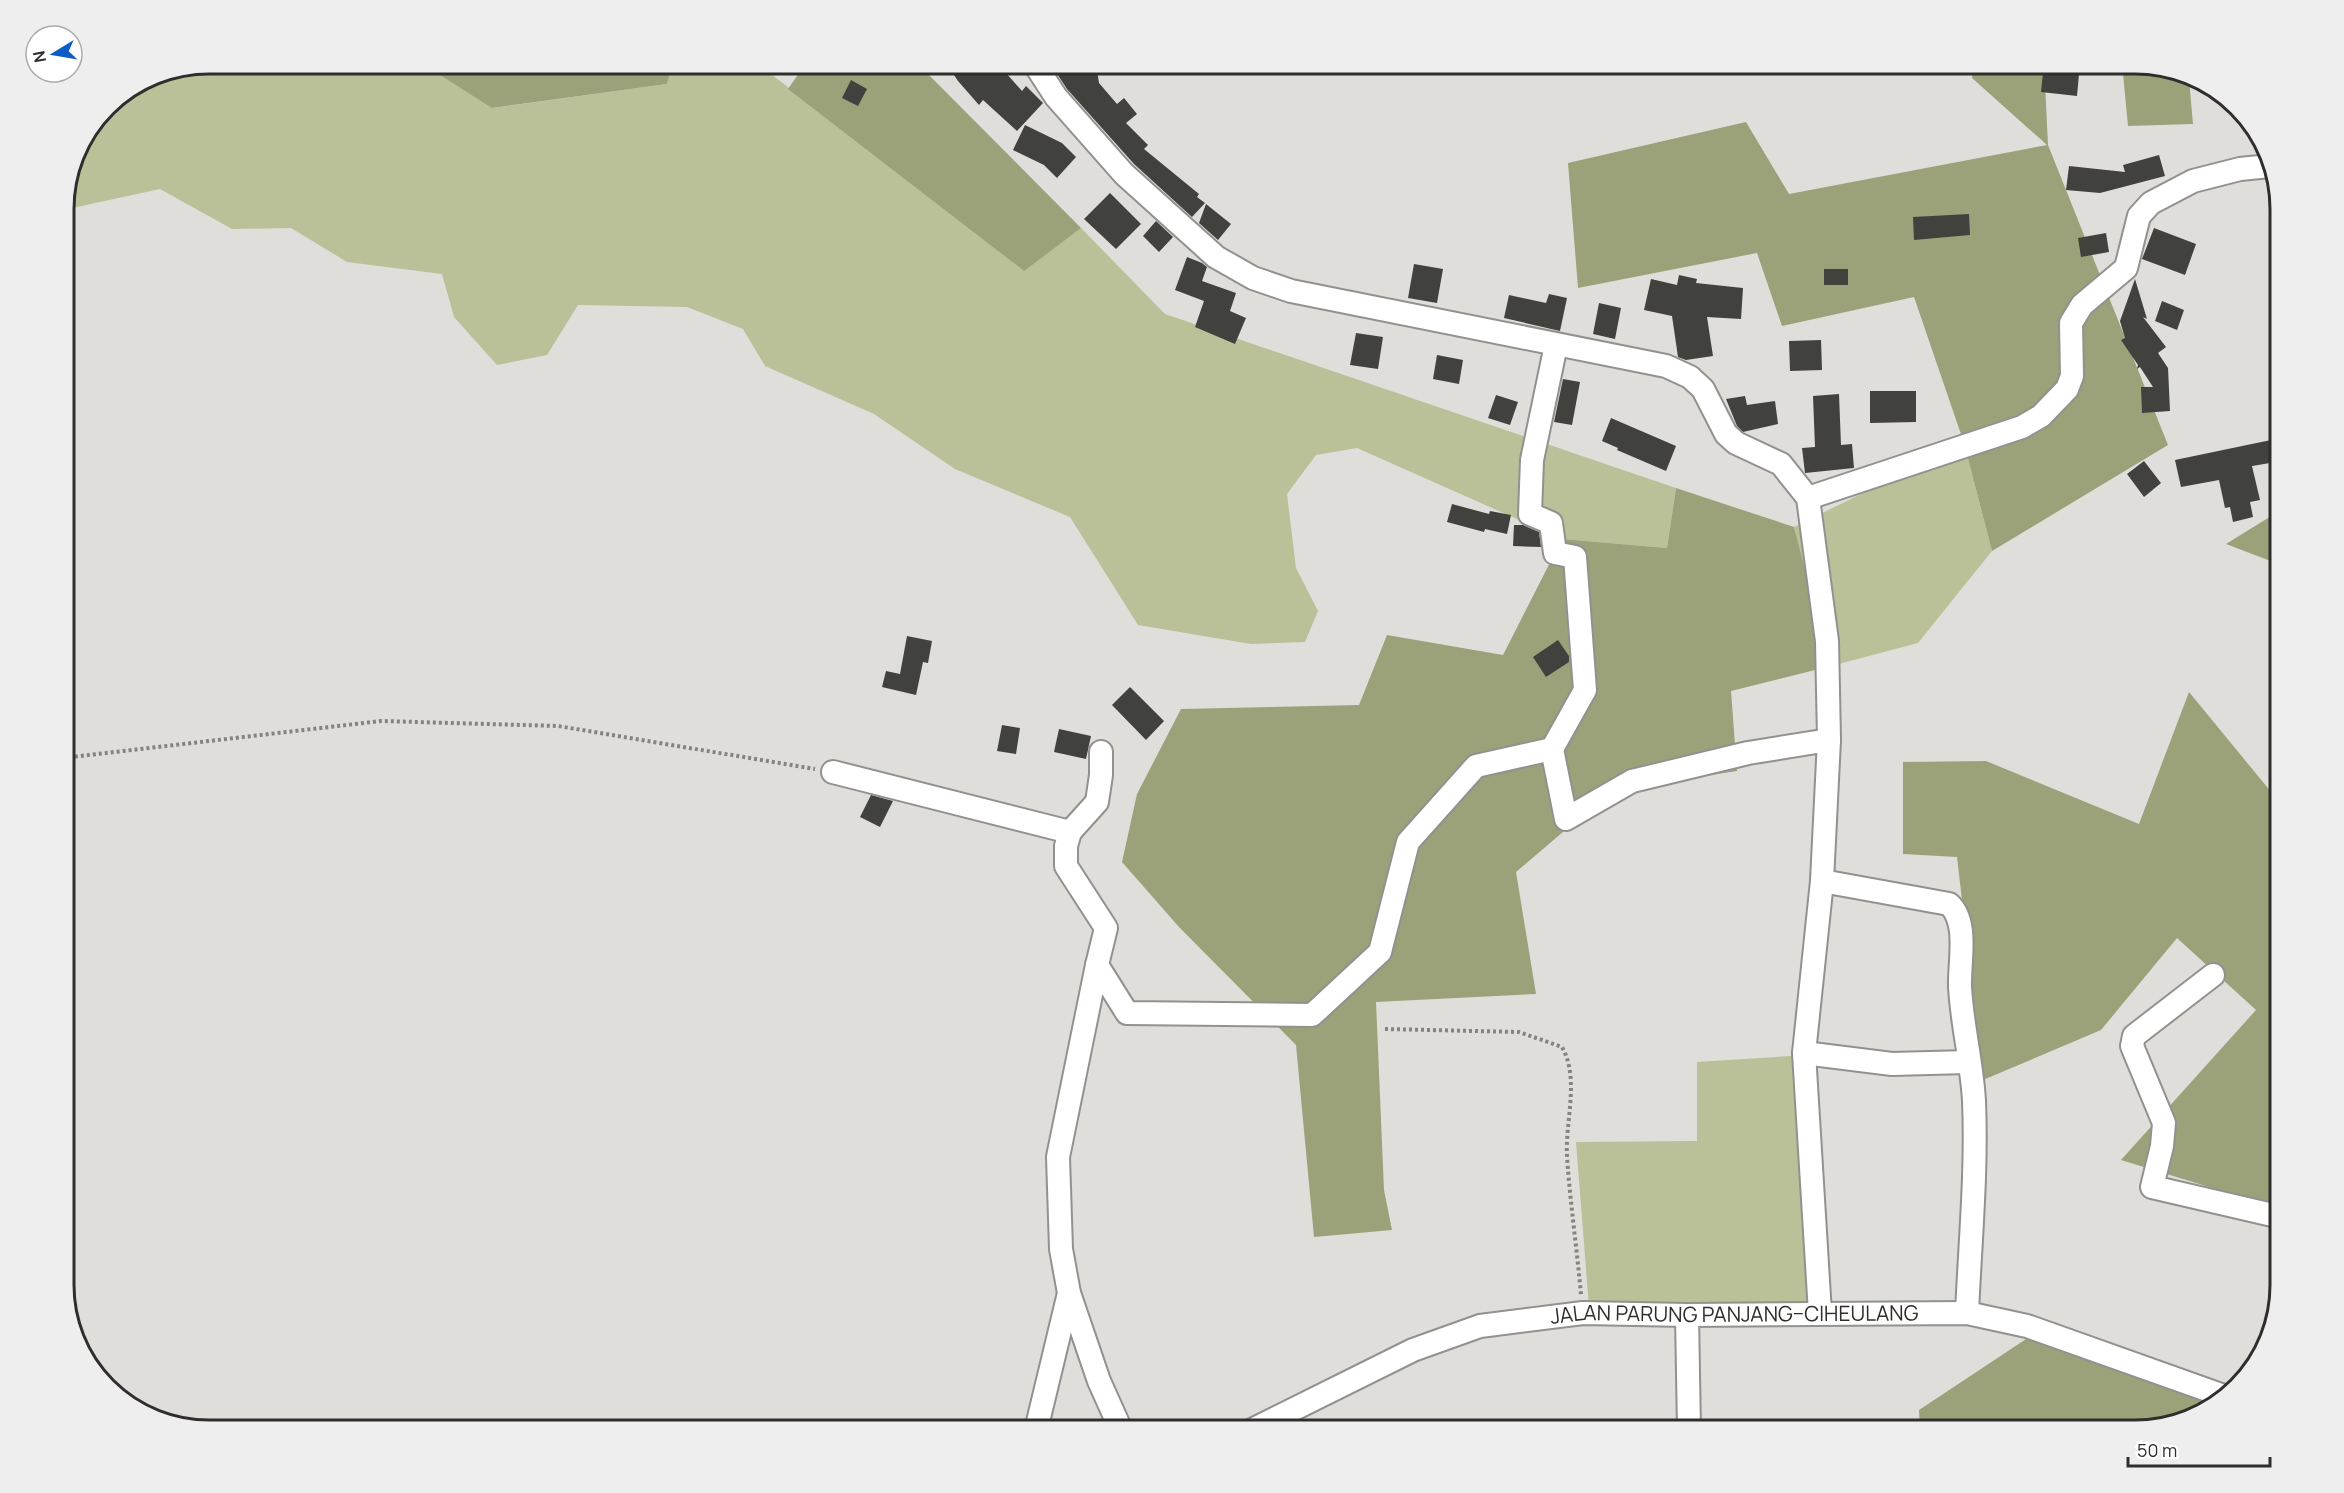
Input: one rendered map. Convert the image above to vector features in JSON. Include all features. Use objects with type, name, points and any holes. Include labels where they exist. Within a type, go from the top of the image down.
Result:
[{"type":"street","points":[[1041,74],[1056,97],[1124,174],[1216,257],[1252,278],[1291,291],[1666,366],[1690,377],[1703,389],[1726,434],[1736,443],[1781,464],[1808,498],[1827,641],[1829,740],[1822,880],[1804,1053],[1820,1313]]},
{"type":"street","points":[[1808,498],[2022,427],[2041,416],[2067,389],[2073,376],[2071,323],[2082,305],[2126,268],[2139,216],[2151,202],[2193,181],[2240,169],[2263,166]]},
{"type":"street","points":[[1556,345],[1532,460],[1530,514],[1551,523],[1555,553],[1575,557],[1585,690],[1552,749],[1566,819],[1632,781],[1748,753],[1829,740]]},
{"type":"street","points":[[1097,965],[1127,1012],[1312,1015],[1380,952],[1408,842],[1476,766],[1552,749]]},
{"type":"street","points":[[1101,752],[1097,802],[1070,832],[1066,846],[1066,866],[1106,928],[1058,1157],[1062,1249],[1069,1293],[1099,1381],[1117,1420]]},
{"type":"street","points":[[833,772],[1070,832]]},
{"type":"street","points":[[1822,880],[1949,904],[1955,909],[1960,923],[1960,988],[1974,1111],[1967,1313]]},
{"type":"street","points":[[2213,975],[2134,1036],[2132,1046],[2164,1123],[2162,1146],[2152,1187],[2270,1214]]},
{"type":"street","points":[[1804,1053],[1892,1064],[1968,1062]]},
{"type":"street","points":[[1038,1420],[1069,1293]]},
{"type":"street","name":"JALAN PARUNG PANJANG–CIHEULANG","points":[[1272,1420],[1413,1350],[1479,1326],[1583,1313],[1687,1315],[1967,1313],[2027,1326],[2216,1393]]},
{"type":"street","points":[[1687,1315],[1689,1420]]},
{"type":"path","points":[[74,757],[381,722],[558,726],[833,772]]},
{"type":"path","points":[[1385,1029],[1519,1032],[1562,1047],[1566,1055],[1571,1083],[1567,1154],[1583,1313]]},
{"type":"green space","points":[[199,74],[439,74],[493,108],[667,84],[670,74],[771,74],[1023,270],[1081,228],[1165,314],[1676,488],[1667,548],[1562,539],[1357,448],[1316,455],[1287,494],[1296,568],[1318,611],[1305,642],[1251,644],[1138,625],[1070,517],[955,469],[874,414],[765,366],[743,329],[687,307],[578,305],[547,355],[497,365],[454,317],[442,274],[347,262],[291,228],[232,229],[160,189],[74,208],[78,173],[87,149],[101,126],[133,96],[149,87],[182,76]]},
{"type":"green space","points":[[438,74],[670,74],[667,84],[492,108]]},
{"type":"green space","points":[[798,74],[928,74],[1081,228],[1024,271],[788,89]]},
{"type":"green space","points":[[1972,74],[2045,74],[2048,145],[2168,445],[1992,551],[1964,443],[1914,297],[1782,326],[1757,253],[1578,288],[1568,163],[1746,122],[1789,194],[2047,145],[1972,78]]},
{"type":"green space","points":[[2123,74],[2162,76],[2190,85],[2193,124],[2128,126]]},
{"type":"green space","points":[[1964,443],[1992,551],[1918,643],[1831,666],[1794,527]]},
{"type":"green space","points":[[1676,488],[1794,527],[1831,666],[1731,691],[1737,771],[1612,790],[1516,872],[1536,994],[1376,1002],[1384,1190],[1392,1230],[1314,1237],[1296,1045],[1179,927],[1122,862],[1137,794],[1181,709],[1359,705],[1387,635],[1503,655],[1562,539],[1667,548]]},
{"type":"green space","points":[[2270,517],[2270,561],[2226,544]]},
{"type":"green space","points":[[2189,692],[2270,791],[2270,1206],[2121,1160],[2256,1010],[2177,938],[2101,1030],[1983,1080],[1957,857],[1903,854],[1903,762],[1986,761],[2139,824]]},
{"type":"green space","points":[[1806,1055],[1822,1317],[1693,1328],[1589,1307],[1576,1142],[1697,1141],[1697,1062]]},
{"type":"green space","points":[[2038,1331],[2217,1392],[2171,1415],[2136,1420],[1920,1420],[1919,1410]]},
{"type":"building","points":[[953,74],[1007,74],[1022,91],[1026,86],[1043,103],[1017,131],[983,100],[979,105]]},
{"type":"building","points":[[1057,74],[1098,74],[1099,83],[1117,104],[1124,98],[1137,114],[1126,123],[1148,145],[1144,149],[1199,194],[1197,197],[1205,203],[1192,217],[1134,164],[1067,89]]},
{"type":"building","points":[[2043,74],[2079,74],[2077,96],[2041,92]]},
{"type":"building","points":[[851,80],[867,89],[858,106],[842,98]]},
{"type":"building","points":[[1025,125],[1062,143],[1076,157],[1057,178],[1044,165],[1013,150]]},
{"type":"building","points":[[2159,155],[2165,176],[2100,193],[2066,190],[2069,166],[2125,172],[2123,165]]},
{"type":"building","points":[[1110,193],[1141,224],[1116,249],[1084,219]]},
{"type":"building","points":[[1206,204],[1231,224],[1218,240],[1199,223]]},
{"type":"building","points":[[1969,214],[1970,235],[1914,240],[1913,217]]},
{"type":"building","points":[[1156,221],[1173,237],[1159,252],[1143,236]]},
{"type":"building","points":[[2154,228],[2196,244],[2185,275],[2142,259]]},
{"type":"building","points":[[2106,233],[2109,252],[2081,257],[2078,238]]},
{"type":"building","points":[[1187,257],[1207,267],[1202,281],[1236,293],[1230,311],[1246,318],[1235,344],[1195,327],[1204,301],[1175,290]]},
{"type":"building","points":[[1414,264],[1443,269],[1437,303],[1408,298]]},
{"type":"building","points":[[1824,269],[1848,269],[1848,285],[1824,285]]},
{"type":"building","points":[[1679,275],[1697,279],[1696,283],[1743,288],[1741,319],[1707,317],[1713,356],[1686,360],[1678,357],[1672,316],[1644,310],[1651,279],[1677,285]]},
{"type":"building","points":[[2135,279],[2147,319],[2143,317],[2166,347],[2158,353],[2168,368],[2170,411],[2142,413],[2141,387],[2153,387],[2140,367],[2137,369],[2138,365],[2121,340],[2125,338],[2120,321]]},
{"type":"building","points":[[1549,294],[1567,298],[1560,331],[1504,318],[1509,295],[1546,303]]},
{"type":"building","points":[[2162,301],[2184,310],[2177,330],[2155,321]]},
{"type":"building","points":[[1599,303],[1621,308],[1615,339],[1593,334]]},
{"type":"building","points":[[1356,333],[1383,337],[1378,369],[1350,365]]},
{"type":"building","points":[[1821,340],[1822,370],[1790,371],[1789,341]]},
{"type":"building","points":[[1437,355],[1463,360],[1459,384],[1433,379]]},
{"type":"building","points":[[1563,379],[1580,382],[1572,425],[1554,422]]},
{"type":"building","points":[[1870,391],[1916,391],[1916,422],[1870,423]]},
{"type":"building","points":[[1839,394],[1841,445],[1852,444],[1854,468],[1805,473],[1802,448],[1815,447],[1813,396]]},
{"type":"building","points":[[1496,395],[1518,402],[1510,425],[1488,418]]},
{"type":"building","points":[[1745,396],[1747,405],[1775,401],[1778,424],[1743,432],[1737,426],[1726,399]]},
{"type":"building","points":[[1611,418],[1676,446],[1666,471],[1602,441]]},
{"type":"building","points":[[2270,440],[2270,463],[2252,466],[2260,500],[2250,502],[2253,517],[2233,522],[2230,507],[2225,508],[2219,480],[2181,487],[2175,460]]},
{"type":"building","points":[[2144,461],[2161,483],[2144,497],[2127,474]]},
{"type":"building","points":[[1452,504],[1489,514],[1490,511],[1511,515],[1507,534],[1485,529],[1484,532],[1447,522]]},
{"type":"building","points":[[1514,525],[1523,525],[1539,532],[1541,547],[1513,546]]},
{"type":"building","points":[[907,636],[932,641],[928,663],[923,662],[916,695],[882,687],[886,671],[900,674]]},
{"type":"building","points":[[1558,640],[1569,656],[1569,662],[1546,677],[1533,657]]},
{"type":"building","points":[[1130,687],[1164,721],[1146,740],[1112,705]]},
{"type":"building","points":[[1002,725],[1020,728],[1016,754],[997,751]]},
{"type":"building","points":[[1059,729],[1091,736],[1086,759],[1054,752]]},
{"type":"building","points":[[871,795],[893,801],[880,827],[860,817]]}]
